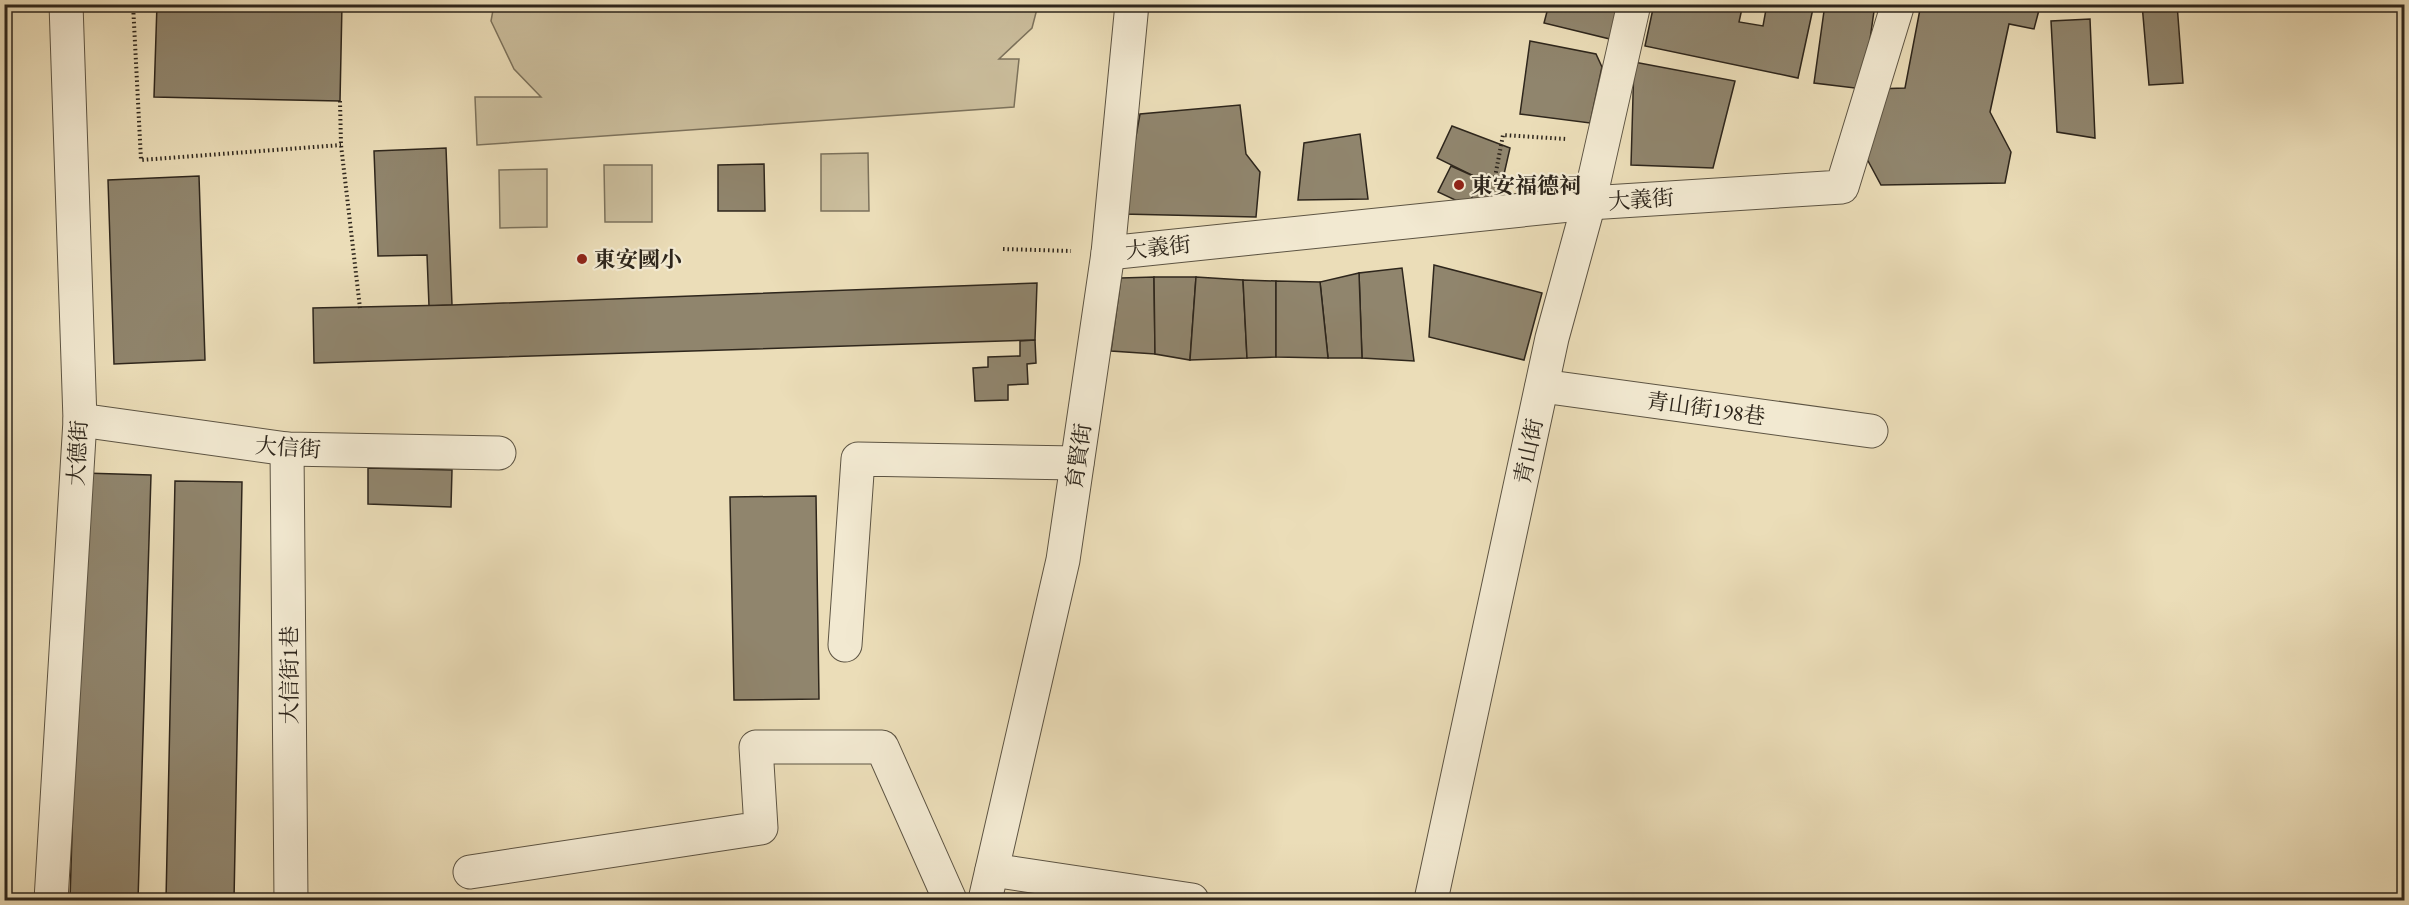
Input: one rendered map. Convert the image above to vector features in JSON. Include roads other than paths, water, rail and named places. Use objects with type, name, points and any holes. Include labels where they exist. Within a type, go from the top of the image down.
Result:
[{"type":"street","name":"大德街","points":[[51,900],[80,420],[66,4]]},
{"type":"street","name":"育賢街","points":[[988,885],[1063,560],[1108,253],[1132,4]]},
{"type":"street","name":"青山街","points":[[1431,900],[1552,338],[1589,203],[1634,4]]},
{"type":"street","name":"大義街","points":[[1108,253],[1589,203],[1842,187],[1898,4]]},
{"type":"street","name":"青山街198巷","points":[[1542,386],[1871,431]]},
{"type":"street","name":"大信街","points":[[80,420],[287,449],[499,453]]},
{"type":"street","name":"大信街1巷","points":[[287,449],[291,900]]},
{"type":"street","points":[[845,645],[858,459],[1077,463]]},
{"type":"street","points":[[470,872],[761,828],[756,747],[882,747],[950,900]]},
{"type":"street","points":[[988,885],[1192,900]]},
{"type":"place","name":"東安福德祠","points":[[1459,185]]},
{"type":"place","name":"東安國小","points":[[582,259]]}]
